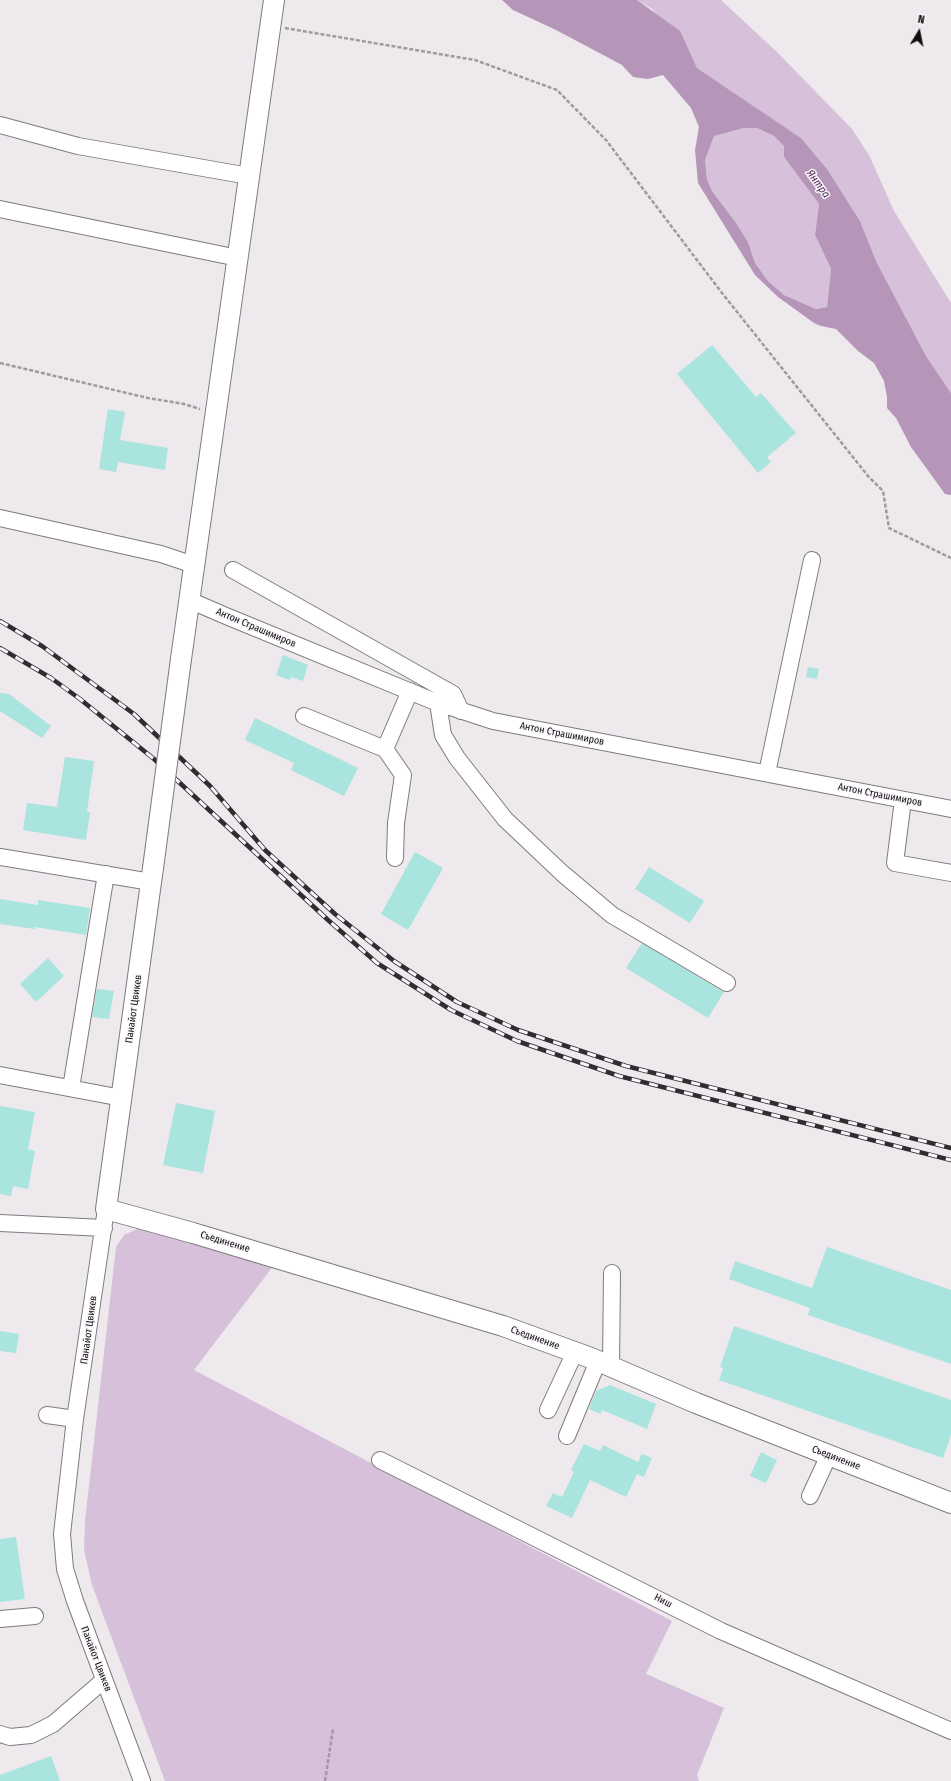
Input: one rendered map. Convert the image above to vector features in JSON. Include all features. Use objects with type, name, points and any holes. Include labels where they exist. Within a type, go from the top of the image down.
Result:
[{"type":"main road","name":"Панайот Цвикев","points":[[105,1219],[194,565],[274,0]]},
{"type":"main road","name":"Съединение","points":[[105,1219],[193,1233],[503,1326],[575,1352],[696,1403],[951,1503]]},
{"type":"street","points":[[0,125],[78,146],[250,176]]},
{"type":"street","points":[[0,209],[238,258]]},
{"type":"street","points":[[0,518],[162,554],[194,565]]},
{"type":"street","points":[[767,773],[812,560]]},
{"type":"street","points":[[233,570],[452,694],[461,711]]},
{"type":"street","name":"Антон Страшимиров","points":[[190,600],[438,703],[493,721],[951,809]]},
{"type":"street","points":[[385,749],[410,691]]},
{"type":"street","points":[[438,703],[443,735],[457,758],[505,819],[562,873],[612,915],[727,983]]},
{"type":"street","points":[[304,716],[385,749],[403,775],[396,824],[395,858]]},
{"type":"street","points":[[903,800],[895,863],[951,873]]},
{"type":"street","points":[[0,857],[106,874],[152,875]]},
{"type":"street","points":[[71,1088],[106,874]]},
{"type":"street","points":[[0,1075],[122,1098]]},
{"type":"street","points":[[0,1223],[105,1219]]},
{"type":"street","name":"Панайот Цвикев","points":[[105,1219],[76,1419],[62,1534],[65,1569],[75,1601],[142,1781]]},
{"type":"street","points":[[567,1436],[605,1364],[612,1274]]},
{"type":"street","points":[[548,1410],[575,1352]]},
{"type":"street","points":[[46,1415],[76,1419]]},
{"type":"street","points":[[810,1496],[829,1455]]},
{"type":"street","name":"Ниш","points":[[380,1460],[722,1631],[951,1731]]},
{"type":"street","points":[[0,1619],[35,1616]]},
{"type":"street","points":[[0,1734],[10,1737],[31,1735],[53,1724],[104,1680]]},
{"type":"path","points":[[271,26],[476,60],[557,90],[606,140],[722,293],[868,476],[883,490],[889,528],[951,558]]},
{"type":"path","points":[[0,363],[148,398],[184,404]]},
{"type":"path","points":[[325,1781],[334,1729]]},
{"type":"shaded area","points":[[637,0],[721,0],[778,53],[852,129],[869,155],[894,211],[951,303],[951,393],[926,356],[876,261],[860,221],[827,169],[801,138],[697,68],[689,52],[652,9]]},
{"type":"shaded area","points":[[744,128],[757,128],[774,136],[784,146],[784,157],[819,204],[815,235],[831,269],[827,307],[816,309],[784,295],[768,281],[755,263],[748,242],[712,191],[707,179],[705,160],[714,136]]},
{"type":"shaded area","points":[[137,1229],[153,1229],[274,1265],[194,1370],[672,1621],[646,1674],[724,1708],[697,1775],[699,1781],[165,1781],[92,1585],[84,1550],[85,1521],[116,1247],[124,1235]]},
{"type":"water","name":"Янтра","points":[[502,0],[637,0],[680,31],[697,68],[801,138],[827,169],[860,221],[876,261],[926,356],[951,393],[951,495],[945,494],[911,447],[896,418],[887,408],[887,397],[884,381],[874,363],[858,351],[836,329],[814,323],[778,297],[755,275],[698,183],[695,150],[699,127],[691,108],[663,75],[648,79],[633,77],[622,65],[556,30],[513,10]],"holes":[[[744,128],[757,128],[774,136],[784,146],[784,157],[819,204],[815,235],[831,269],[827,307],[816,309],[784,295],[768,281],[755,263],[748,242],[712,191],[707,179],[705,160],[714,136]]]},
{"type":"building","points":[[712,345],[756,397],[761,393],[796,433],[767,457],[771,462],[758,473],[677,374]]},
{"type":"building","points":[[108,409],[125,412],[120,440],[168,448],[165,470],[118,462],[116,472],[99,469]]},
{"type":"building","points":[[283,655],[308,665],[303,681],[291,677],[290,680],[276,675]]},
{"type":"building","points":[[808,667],[819,669],[817,679],[806,677]]},
{"type":"building","points":[[0,693],[9,694],[51,726],[42,738],[0,711]]},
{"type":"building","points":[[255,718],[358,768],[344,796],[291,770],[294,763],[245,740]]},
{"type":"building","points":[[65,757],[94,761],[87,812],[90,812],[86,840],[23,830],[27,803],[57,807]]},
{"type":"building","points":[[415,852],[443,868],[408,930],[381,914]]},
{"type":"building","points":[[649,867],[704,901],[690,923],[635,889]]},
{"type":"building","points":[[0,899],[38,905],[38,900],[90,908],[86,935],[35,927],[35,929],[0,924]]},
{"type":"building","points":[[642,943],[724,992],[708,1018],[626,968]]},
{"type":"building","points":[[48,958],[64,976],[36,1002],[20,984]]},
{"type":"building","points":[[97,989],[114,991],[109,1019],[92,1017]]},
{"type":"building","points":[[176,1103],[215,1111],[203,1173],[163,1165]]},
{"type":"building","points":[[0,1106],[35,1112],[28,1149],[35,1151],[28,1189],[13,1186],[11,1196],[0,1194]]},
{"type":"building","points":[[827,1247],[951,1290],[951,1364],[808,1315],[810,1308],[729,1279],[735,1261],[812,1288]]},
{"type":"building","points":[[734,1326],[951,1400],[951,1435],[943,1458],[719,1380],[723,1368],[720,1367]]},
{"type":"building","points":[[0,1331],[19,1334],[16,1353],[0,1351]]},
{"type":"building","points":[[610,1385],[656,1404],[647,1429],[602,1410],[601,1414],[589,1409],[596,1391]]},
{"type":"building","points":[[584,1444],[600,1451],[603,1445],[638,1462],[642,1454],[652,1458],[644,1477],[637,1474],[626,1497],[590,1480],[572,1518],[546,1506],[553,1493],[562,1497],[574,1472],[571,1470]]},
{"type":"building","points":[[761,1452],[777,1460],[766,1483],[750,1476]]},
{"type":"building","points":[[16,1537],[25,1599],[0,1602],[0,1539]]},
{"type":"building","points":[[51,1756],[60,1781],[0,1781],[0,1775]]},
{"type":"railway","points":[[0,621],[42,646],[134,714],[210,786],[265,850],[335,914],[394,961],[457,1002],[518,1030],[626,1066],[951,1148]]},
{"type":"railway","points":[[0,648],[51,678],[80,699],[154,759],[328,920],[377,963],[451,1010],[517,1041],[619,1076],[951,1160]]}]
